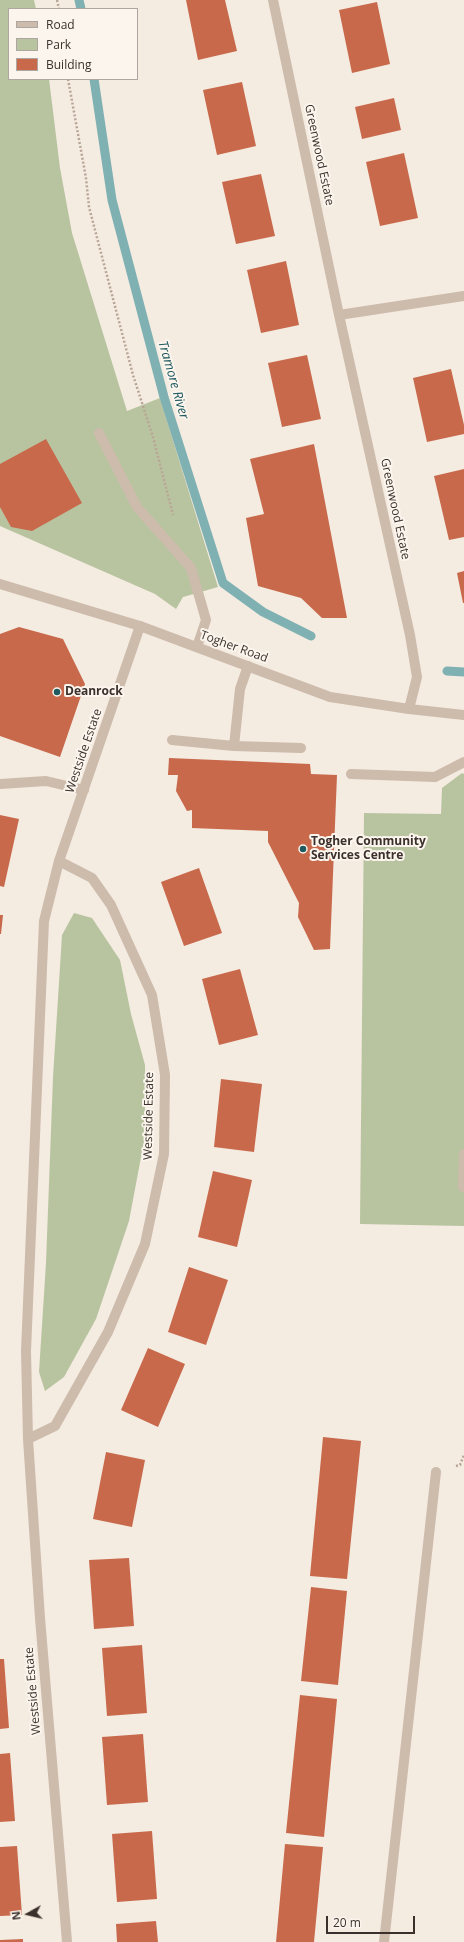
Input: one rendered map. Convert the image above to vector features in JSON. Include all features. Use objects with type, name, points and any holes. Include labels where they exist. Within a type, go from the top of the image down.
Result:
[{"type":"street","name":"Greenwood Estate","points":[[273,0],[339,315],[410,635],[416,677],[410,709]]},
{"type":"street","points":[[339,315],[464,296]]},
{"type":"street","points":[[99,433],[137,507],[191,568],[206,620],[197,647]]},
{"type":"street","name":"Togher Road","points":[[0,584],[140,626],[330,697],[410,709],[464,715]]},
{"type":"street","name":"Westside Estate","points":[[67,1942],[40,1618],[28,1439],[26,1352],[44,921],[59,861],[140,626]]},
{"type":"street","points":[[234,746],[240,689],[248,666]]},
{"type":"street","points":[[172,740],[234,746],[301,748]]},
{"type":"street","points":[[351,774],[435,777],[464,762]]},
{"type":"street","points":[[0,784],[46,781],[84,790]]},
{"type":"street","name":"Westside Estate","points":[[28,1439],[55,1426],[108,1332],[145,1244],[164,1154],[165,1075],[152,995],[111,905],[92,878],[59,861]]},
{"type":"street","points":[[463,1187],[464,1154]]},
{"type":"street","points":[[384,1942],[436,1472]]},
{"type":"path","points":[[68,80],[86,178],[89,207],[133,375],[175,519]]},
{"type":"green space","points":[[0,0],[34,0],[36,8],[8,8],[8,80],[49,80],[60,168],[72,233],[127,411],[160,398],[218,587],[183,597],[176,609],[155,594],[0,526]]},
{"type":"green space","points":[[462,773],[464,774],[464,1226],[360,1224],[364,813],[441,814],[442,788]]},
{"type":"green space","points":[[74,913],[92,918],[120,960],[131,1014],[145,1065],[145,1136],[129,1221],[96,1319],[64,1377],[45,1391],[39,1372],[46,1263],[53,1077],[62,935]]},
{"type":"building","points":[[186,0],[225,0],[237,51],[198,60]]},
{"type":"building","points":[[377,2],[390,64],[352,73],[339,10]]},
{"type":"building","points":[[242,82],[256,146],[217,155],[203,90]]},
{"type":"building","points":[[394,98],[401,130],[362,139],[355,107]]},
{"type":"building","points":[[404,153],[418,218],[380,226],[366,162]]},
{"type":"building","points":[[261,174],[275,236],[236,244],[222,182]]},
{"type":"building","points":[[286,261],[299,325],[261,333],[247,270]]},
{"type":"building","points":[[307,355],[321,419],[282,427],[268,363]]},
{"type":"building","points":[[451,369],[464,425],[464,434],[427,442],[413,378]]},
{"type":"building","points":[[46,439],[82,503],[32,531],[11,527],[0,507],[0,464]]},
{"type":"building","points":[[314,444],[347,618],[322,618],[301,598],[258,586],[246,518],[264,514],[250,459]]},
{"type":"building","points":[[464,469],[464,537],[449,540],[434,476]]},
{"type":"building","points":[[464,571],[464,603],[463,603],[457,573]]},
{"type":"building","points":[[19,627],[63,639],[85,684],[60,757],[0,736],[0,634]]},
{"type":"building","name":"Togher Community Services Centre","points":[[169,758],[310,764],[311,774],[337,775],[330,949],[314,950],[298,917],[299,903],[268,842],[268,831],[192,828],[192,810],[187,811],[176,791],[178,775],[168,775]]},
{"type":"building","points":[[0,815],[19,819],[4,887],[0,886]]},
{"type":"building","points":[[199,868],[222,933],[184,946],[161,882]]},
{"type":"building","points":[[0,915],[3,915],[1,934],[0,934]]},
{"type":"building","points":[[240,969],[258,1035],[219,1045],[202,979]]},
{"type":"building","points":[[221,1079],[262,1084],[254,1152],[214,1147]]},
{"type":"building","points":[[213,1171],[252,1180],[237,1247],[198,1237]]},
{"type":"building","points":[[189,1267],[228,1280],[206,1345],[168,1332]]},
{"type":"building","points":[[148,1348],[185,1364],[158,1427],[121,1410]]},
{"type":"building","points":[[323,1437],[361,1441],[347,1579],[310,1576]]},
{"type":"building","points":[[106,1452],[145,1460],[132,1527],[93,1519]]},
{"type":"building","points":[[129,1558],[134,1626],[94,1629],[89,1560]]},
{"type":"building","points":[[311,1587],[347,1591],[338,1685],[301,1681]]},
{"type":"building","points":[[142,1645],[147,1713],[107,1716],[102,1648]]},
{"type":"building","points":[[0,1659],[4,1659],[9,1728],[0,1729]]},
{"type":"building","points":[[300,1695],[337,1699],[324,1837],[286,1833]]},
{"type":"building","points":[[143,1734],[148,1802],[107,1805],[102,1737]]},
{"type":"building","points":[[10,1753],[15,1821],[0,1822],[0,1754]]},
{"type":"building","points":[[152,1831],[157,1899],[117,1902],[112,1834]]},
{"type":"building","points":[[285,1844],[323,1847],[314,1942],[276,1942]]},
{"type":"building","points":[[17,1846],[22,1915],[0,1916],[0,1847]]},
{"type":"building","points":[[156,1921],[158,1942],[117,1942],[116,1924]]},
{"type":"building","points":[[23,1939],[23,1942],[0,1942],[0,1940]]},
{"type":"waterway","name":"Tramore River","points":[[79,0],[81,8]]},
{"type":"waterway","name":"Tramore River","points":[[94,80],[112,200],[164,397],[223,583],[263,612],[311,636]]},
{"type":"waterway","name":"Tramore River","points":[[447,671],[464,672]]},
{"type":"place","name":"Deanrock","points":[[57,692]]},
{"type":"place","name":"Togher Community Services Centre","points":[[303,849]]}]
